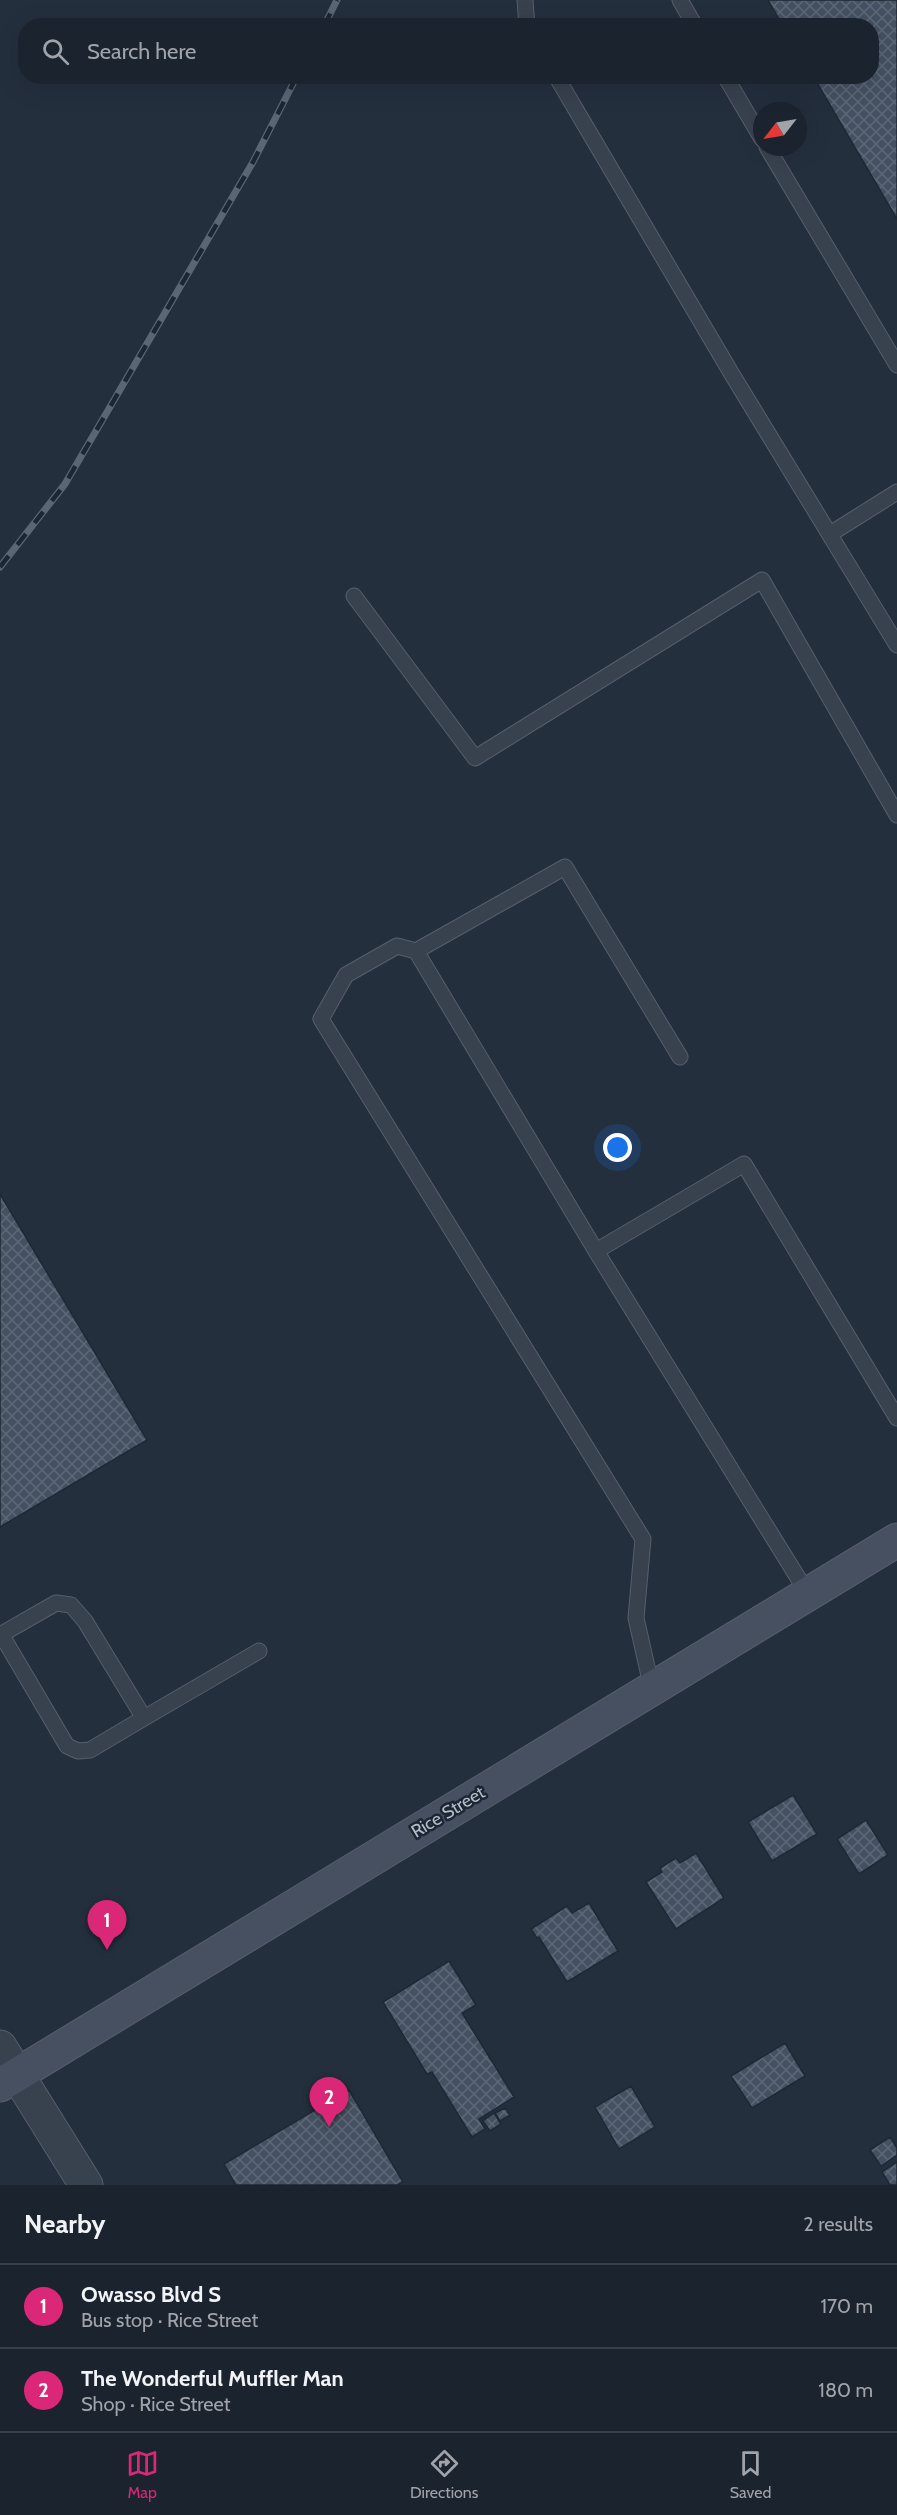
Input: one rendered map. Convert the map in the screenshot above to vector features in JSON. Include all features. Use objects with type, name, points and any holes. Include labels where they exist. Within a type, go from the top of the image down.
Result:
[{"type":"main road","name":"Rice Street","points":[[5,2069],[652,1689],[897,1540]]},
{"type":"street","points":[[5,2069],[86,2185]]},
{"type":"lane","points":[[525,0],[526,18]]},
{"type":"lane","points":[[680,0],[690,18]]},
{"type":"lane","points":[[561,84],[744,394],[897,645]]},
{"type":"lane","points":[[730,84],[753,124]]},
{"type":"lane","points":[[772,156],[897,365]]},
{"type":"lane","points":[[830,534],[897,492]]},
{"type":"lane","points":[[354,596],[475,758],[762,580],[897,815]]},
{"type":"lane","points":[[652,1689],[636,1618],[643,1539],[321,1019],[346,975],[396,946],[416,951],[565,867],[680,1057]]},
{"type":"lane","points":[[416,951],[596,1251],[808,1594]]},
{"type":"lane","points":[[596,1251],[744,1164],[897,1418]]},
{"type":"lane","points":[[144,1718],[84,1621],[71,1605],[56,1603],[1,1634],[67,1746],[78,1751],[90,1750],[259,1651]]},
{"type":"building","points":[[768,0],[897,0],[897,219],[818,84],[879,84],[879,18],[778,18]]},
{"type":"building","points":[[0,1194],[147,1440],[0,1527]]},
{"type":"building","points":[[793,1795],[817,1834],[772,1861],[748,1822]]},
{"type":"building","points":[[866,1820],[888,1855],[859,1874],[837,1839]]},
{"type":"building","points":[[696,1853],[724,1898],[676,1929],[646,1882],[662,1872],[660,1868],[676,1858],[680,1863]]},
{"type":"building","points":[[589,1903],[618,1951],[567,1982],[539,1937],[537,1938],[531,1929],[567,1906],[572,1913]]},
{"type":"building","points":[[449,1961],[476,2005],[462,2013],[514,2097],[479,2119],[485,2129],[472,2137],[432,2072],[427,2074],[383,2002]]},
{"type":"building","points":[[785,2043],[805,2076],[752,2108],[731,2076]]},
{"type":"building","points":[[631,2086],[655,2127],[619,2149],[595,2107]]},
{"type":"building","points":[[349,2090],[403,2182],[397,2185],[236,2185],[224,2164]]},
{"type":"building","points":[[505,2108],[510,2115],[500,2121],[495,2113]]},
{"type":"building","points":[[494,2113],[501,2124],[490,2131],[483,2121]]},
{"type":"building","points":[[890,2137],[897,2148],[897,2155],[881,2166],[870,2150]]},
{"type":"building","points":[[897,2162],[897,2185],[890,2185],[882,2172]]},
{"type":"railway","points":[[328,18],[337,0]]},
{"type":"railway","points":[[0,567],[65,484],[253,162],[293,84]]},
{"type":"place","name":"Owasso Blvd S","points":[[107,1950]]},
{"type":"place","name":"The Wonderful Muffler Man","points":[[329,2127]]}]
